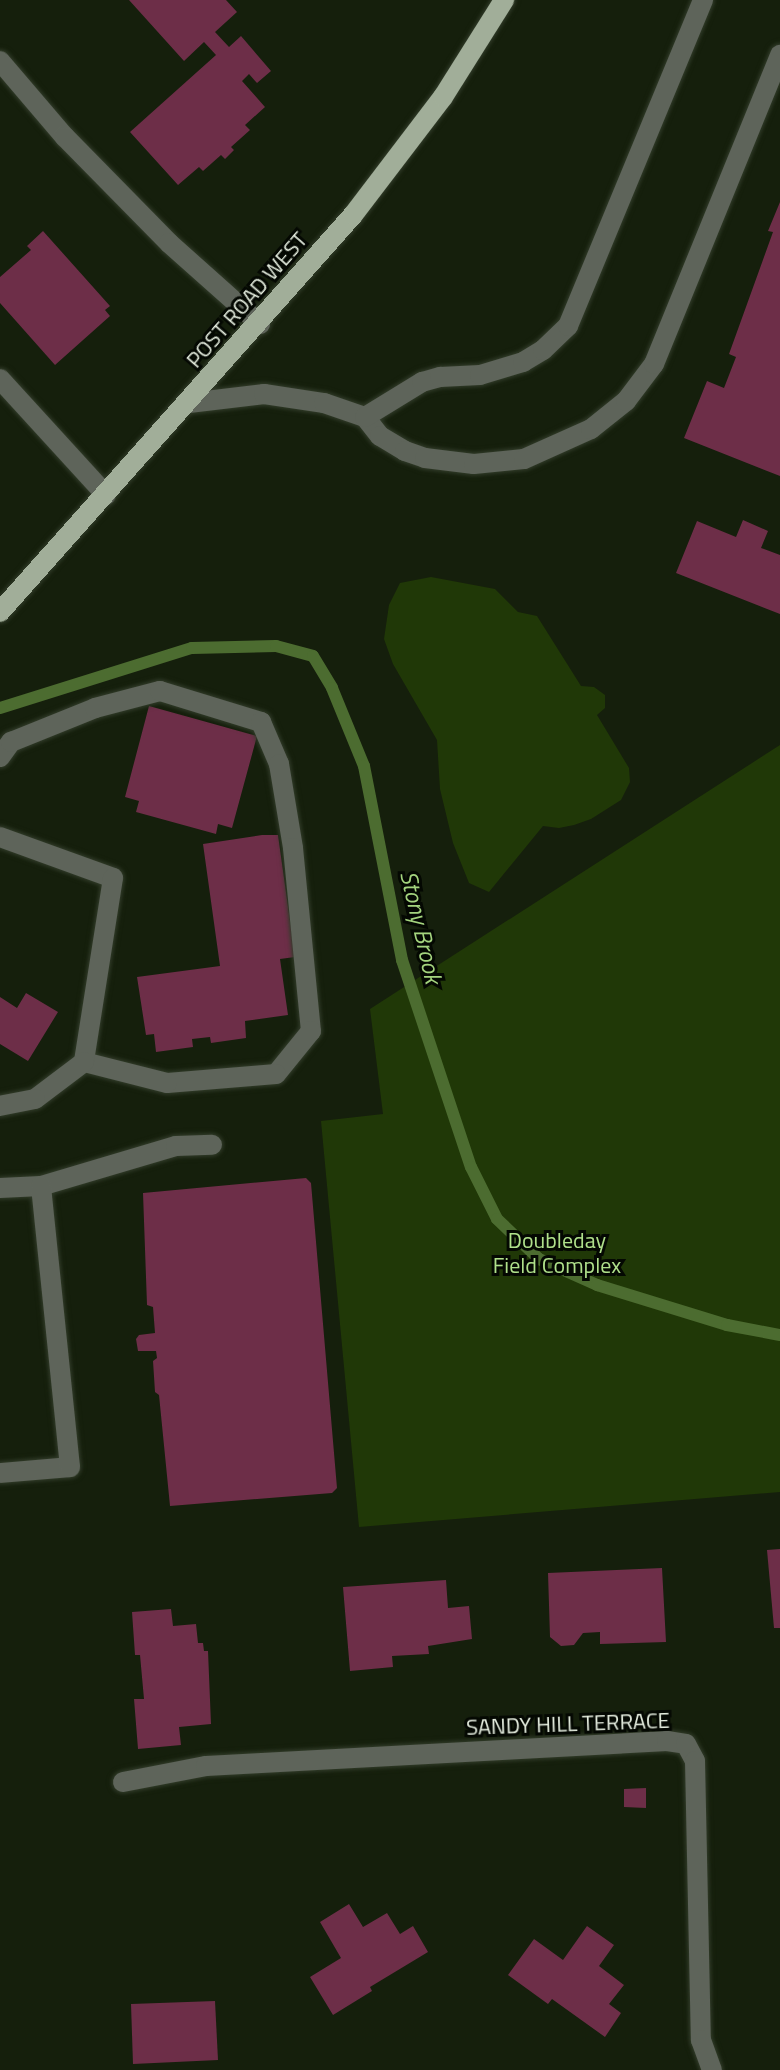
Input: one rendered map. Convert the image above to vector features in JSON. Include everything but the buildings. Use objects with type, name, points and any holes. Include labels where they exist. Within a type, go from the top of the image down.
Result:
[{"type":"main road","name":"POST ROAD WEST","points":[[0,612],[260,324],[412,139],[504,0]]},
{"type":"street","points":[[365,417],[422,382],[440,377],[480,375],[523,362],[543,350],[568,326],[703,0]]},
{"type":"street","points":[[189,403],[264,394],[324,403],[365,417],[380,436],[405,451],[425,458],[474,464],[500,464],[553,449],[607,418],[626,401],[654,364],[780,55]]},
{"type":"street","points":[[0,61],[75,148],[169,243],[260,324]]},
{"type":"street","points":[[0,379],[106,495]]},
{"type":"street","points":[[0,757],[11,742],[95,708],[160,691],[261,722],[279,764],[291,834],[311,1031],[276,1074],[167,1083],[84,1062]]},
{"type":"street","points":[[0,837],[113,878],[101,970],[84,1062],[35,1099],[0,1106]]},
{"type":"street","points":[[0,1188],[41,1186],[176,1146],[212,1145]]},
{"type":"street","points":[[0,1473],[70,1467],[41,1186]]},
{"type":"street","name":"SANDY HILL TERRACE","points":[[123,1782],[206,1766],[667,1741],[686,1744],[695,1761],[701,2040],[712,2070]]},
{"type":"green space","points":[[431,577],[495,589],[518,612],[537,616],[581,686],[594,687],[605,695],[605,708],[597,715],[629,768],[630,782],[621,800],[591,819],[574,825],[559,828],[543,826],[489,892],[469,883],[453,843],[440,789],[437,740],[393,664],[384,639],[389,605],[400,583]]},
{"type":"green space","name":"Doubleday Field Complex","points":[[780,745],[780,1492],[359,1527],[321,1121],[383,1114],[370,1009]]},
{"type":"waterway","name":"Stony Brook","points":[[0,708],[192,648],[276,646],[313,656],[332,688],[364,766],[402,960],[471,1167],[497,1219],[539,1259],[597,1285],[727,1325],[780,1335]]}]
